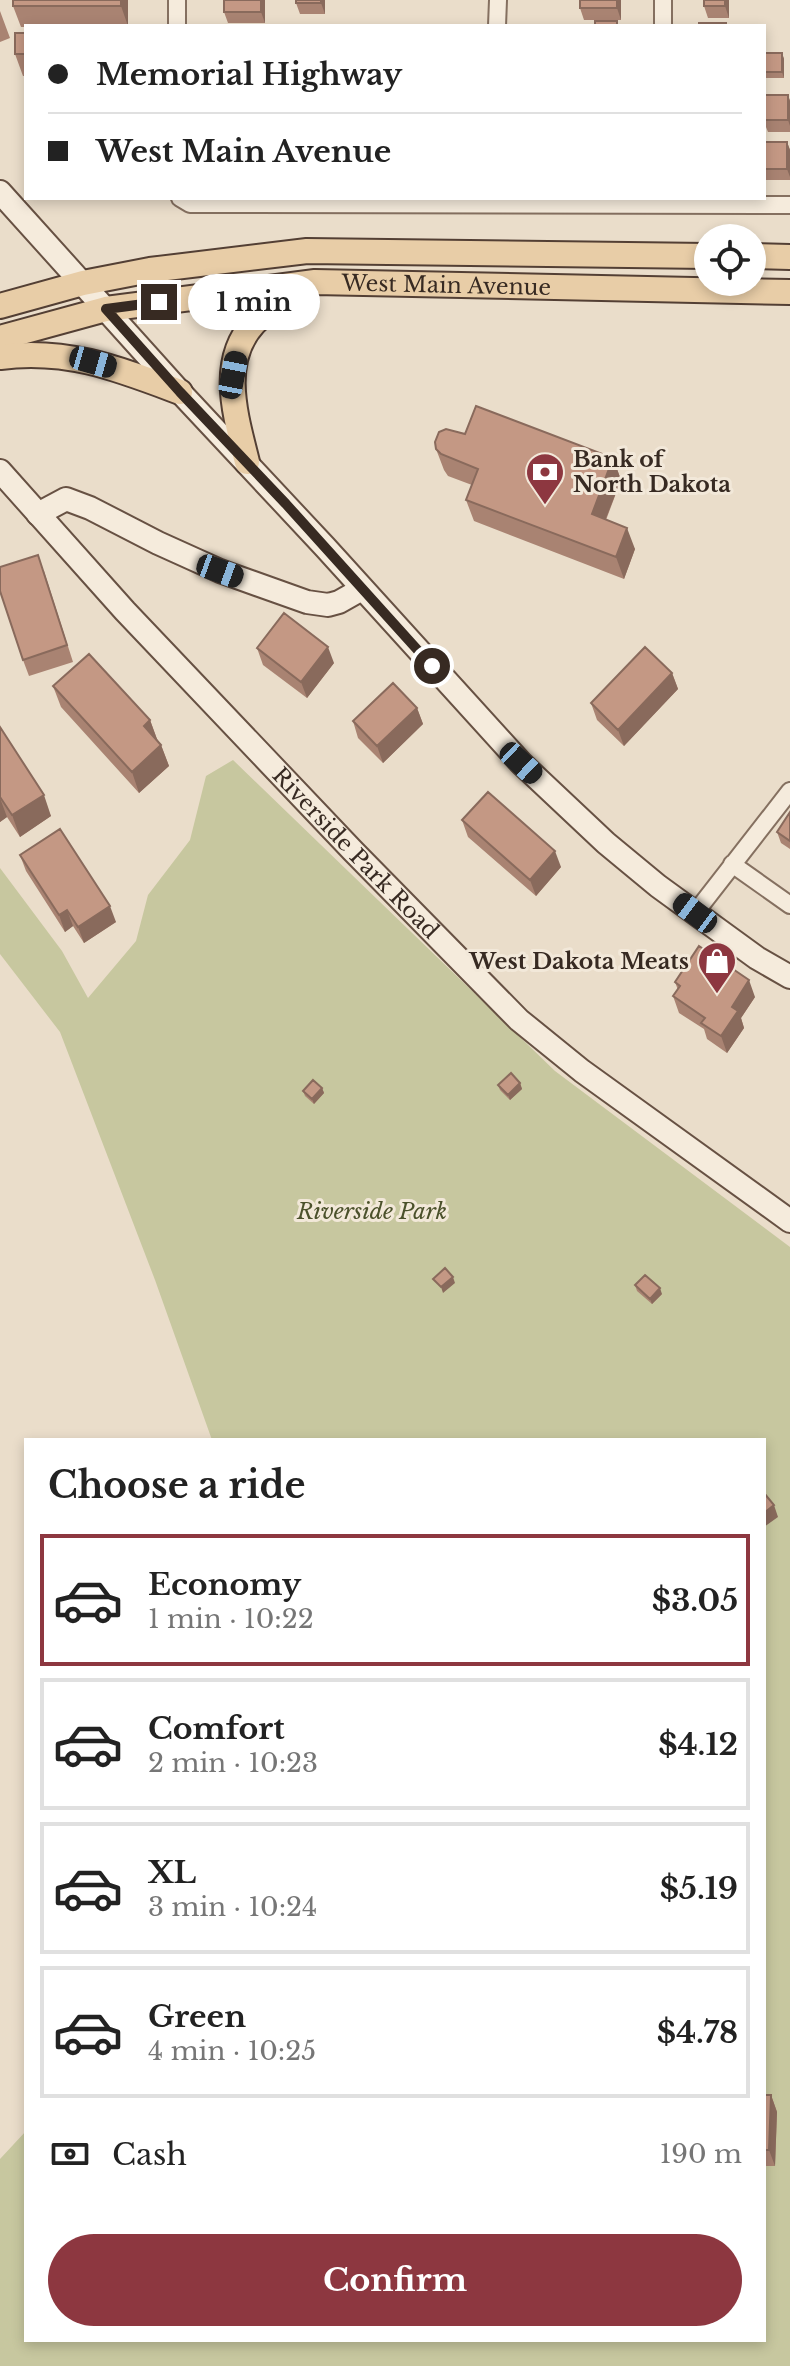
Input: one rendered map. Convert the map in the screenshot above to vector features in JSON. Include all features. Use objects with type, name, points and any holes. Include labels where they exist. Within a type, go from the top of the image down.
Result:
[{"type":"main road","points":[[0,192],[521,763],[606,843],[695,913],[757,958],[790,977]]},
{"type":"main road","name":"West Main Avenue","points":[[0,306],[83,283],[150,270],[307,251],[694,256]]},
{"type":"main road","points":[[766,256],[790,257]]},
{"type":"main road","points":[[247,462],[232,393],[233,375],[242,342],[253,324],[275,305],[315,282]]},
{"type":"main road","name":"West Main Avenue","points":[[0,338],[106,309],[315,282],[790,292]]},
{"type":"main road","points":[[0,357],[47,354],[93,362],[180,392]]},
{"type":"main road","name":"Riverside Park Road","points":[[0,471],[125,611],[343,841],[519,1020],[582,1071],[790,1221]]},
{"type":"main road","points":[[38,514],[66,499],[220,571],[307,602],[328,605],[362,589]]},
{"type":"street","points":[[177,0],[177,24]]},
{"type":"street","points":[[497,24],[498,0]]},
{"type":"street","points":[[663,0],[663,24]]},
{"type":"street","points":[[183,200],[190,204],[662,201],[790,205]]},
{"type":"street","points":[[695,913],[790,791]]},
{"type":"street","points":[[732,864],[790,905]]},
{"type":"green space","name":"Riverside Park","points":[[233,760],[555,1071],[790,1247],[790,2366],[0,2366],[0,2159],[24,2133],[24,2342],[766,2342],[766,1438],[211,1438],[155,1280],[60,1032],[0,954],[0,868],[62,951],[88,998],[136,941],[148,895],[190,840],[206,776]]},
{"type":"building","points":[[13,0],[121,0],[121,6],[13,6]]},
{"type":"building","points":[[224,0],[261,0],[261,12],[224,12]]},
{"type":"building","points":[[296,0],[321,0],[321,3],[296,3]]},
{"type":"building","points":[[580,0],[617,0],[617,8],[580,8]]},
{"type":"building","points":[[704,0],[725,0],[725,6],[704,6]]},
{"type":"building","points":[[595,21],[617,21],[617,24],[595,24]]},
{"type":"building","points":[[15,33],[24,33],[24,54],[15,54]]},
{"type":"building","points":[[766,53],[782,53],[782,72],[766,72]]},
{"type":"building","points":[[766,95],[788,95],[788,120],[766,120]]},
{"type":"building","points":[[766,142],[787,142],[787,169],[766,169]]},
{"type":"building","name":"Bank of North Dakota","points":[[476,406],[613,458],[592,514],[627,528],[616,557],[466,500],[478,469],[441,454],[435,442],[439,432],[446,429],[465,434]]},
{"type":"building","points":[[38,555],[67,645],[23,660],[0,591],[0,567]]},
{"type":"building","points":[[284,613],[328,647],[301,682],[257,648]]},
{"type":"building","points":[[645,647],[672,673],[618,730],[591,703]]},
{"type":"building","points":[[89,654],[150,720],[144,726],[161,745],[132,772],[53,686]]},
{"type":"building","points":[[393,683],[417,708],[377,746],[353,721]]},
{"type":"building","points":[[0,727],[44,795],[12,815],[0,797]]},
{"type":"building","points":[[488,792],[555,851],[530,880],[462,820]]},
{"type":"building","points":[[790,812],[790,841],[777,832]]},
{"type":"building","points":[[60,829],[110,906],[78,927],[67,910],[59,915],[20,855]]},
{"type":"building","points":[[699,946],[749,980],[732,1007],[738,1011],[721,1036],[701,1023],[705,1018],[673,996],[680,986],[675,982]]},
{"type":"building","points":[[511,1073],[520,1083],[508,1095],[498,1085]]},
{"type":"building","points":[[313,1080],[322,1088],[312,1099],[303,1091]]},
{"type":"building","points":[[445,1268],[453,1277],[441,1287],[433,1279]]},
{"type":"building","points":[[645,1275],[660,1288],[650,1299],[635,1285]]},
{"type":"building","points":[[766,1495],[774,1505],[766,1511]]},
{"type":"building","points":[[766,2095],[771,2095],[769,2150],[766,2150]]},
{"type":"place","name":"Bank of North Dakota","points":[[545,506]]},
{"type":"place","name":"West Dakota Meats","points":[[717,995]]},
{"type":"route","points":[[159,302],[106,309],[432,666]]}]
